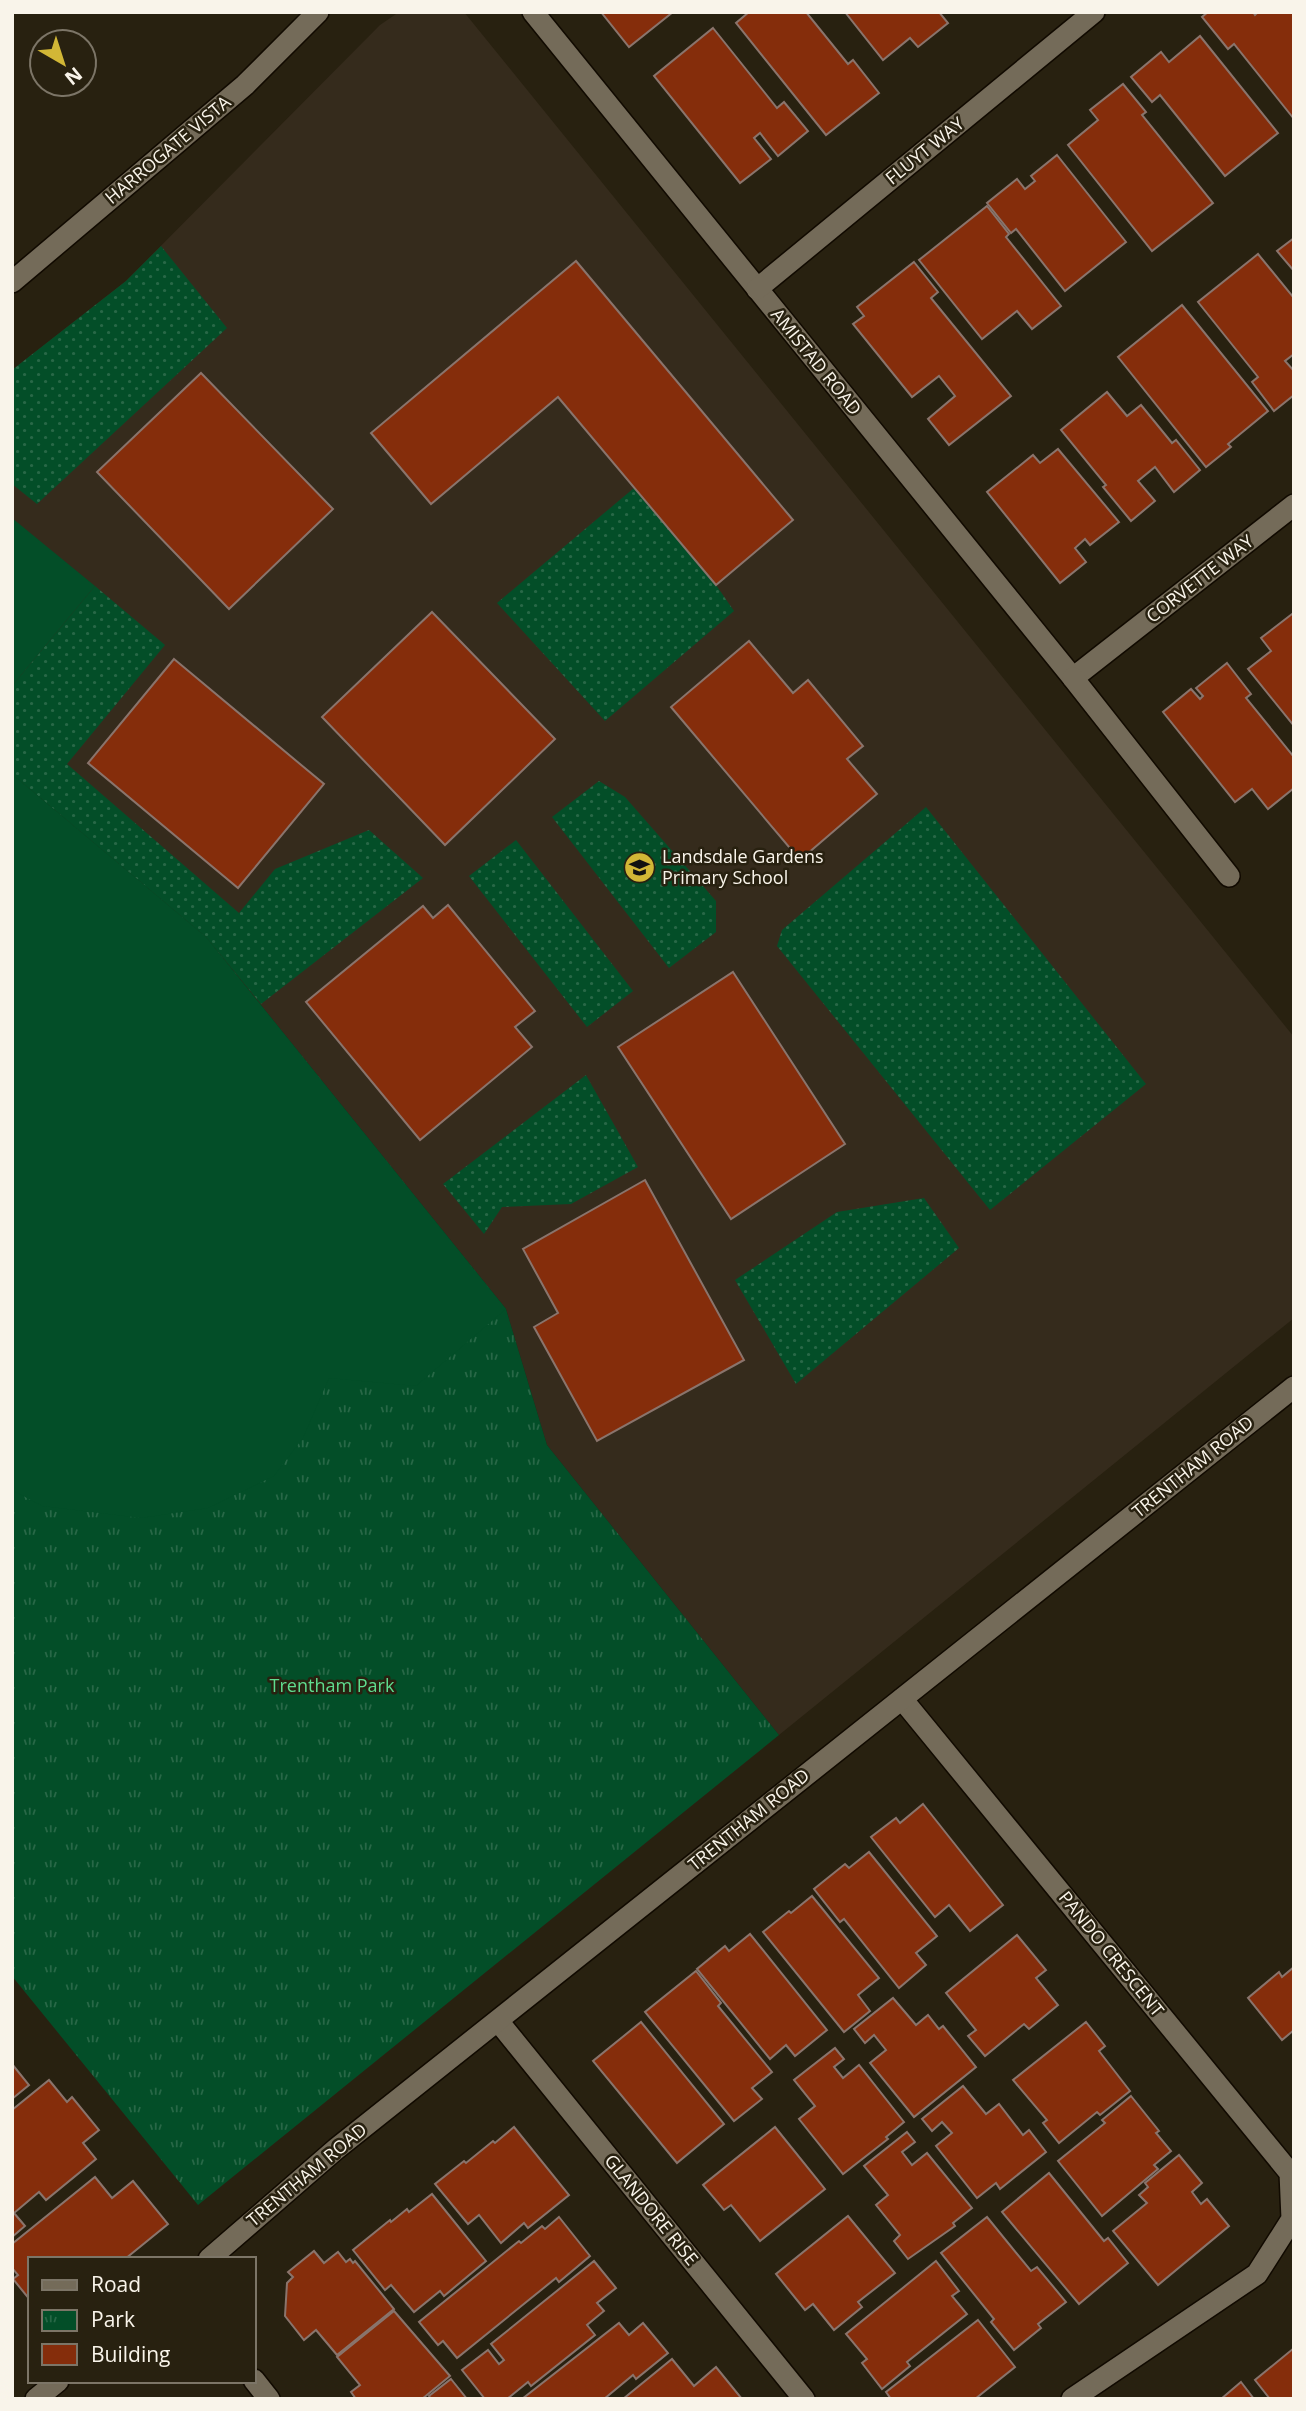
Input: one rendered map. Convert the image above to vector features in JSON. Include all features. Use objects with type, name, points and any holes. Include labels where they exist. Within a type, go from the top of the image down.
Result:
[{"type":"street","name":"HARROGATE VISTA","points":[[12,282],[245,85],[318,12]]},
{"type":"street","name":"AMISTAD ROAD","points":[[534,12],[1073,678],[1229,876]]},
{"type":"street","name":"FLUYT WAY","points":[[757,289],[1094,12]]},
{"type":"street","name":"CORVETTE WAY","points":[[1073,678],[1294,505]]},
{"type":"street","name":"TRENTHAM ROAD","points":[[211,2257],[336,2149],[1294,1387]]},
{"type":"street","name":"PANDO CRESCENT","points":[[902,1699],[1290,2173],[1293,2219],[1257,2274],[1072,2399]]},
{"type":"street","name":"GLANDORE RISE","points":[[498,2021],[804,2399]]},
{"type":"street","points":[[36,2399],[56,2383]]},
{"type":"street","points":[[256,2383],[268,2399]]},
{"type":"shaded area","name":"Landsdale Gardens Primary School","points":[[399,12],[464,12],[1294,1037],[1294,1318],[779,1735],[547,1445],[506,1309],[206,937],[12,774],[12,370],[126,281],[380,25]]},
{"type":"green space","points":[[161,246],[227,328],[37,504],[12,484],[12,370],[126,281]]},
{"type":"green space","points":[[634,488],[716,585],[734,611],[605,721],[497,603]]},
{"type":"green space","points":[[12,518],[95,586],[12,686]]},
{"type":"green space","points":[[95,586],[165,645],[67,764],[239,913],[275,869],[369,830],[423,878],[261,1004],[206,937],[12,774],[12,686]]},
{"type":"green space","name":"Trentham Park","points":[[12,774],[206,937],[506,1309],[547,1445],[779,1735],[198,2205],[12,1976]]},
{"type":"green space","points":[[12,774],[206,937],[506,1309],[416,1386],[329,1378],[303,1438],[274,1476],[208,1508],[141,1518],[42,1506],[12,1490]]},
{"type":"green space","points":[[599,781],[625,797],[716,901],[716,932],[669,968],[552,817]]},
{"type":"green space","points":[[926,807],[1146,1084],[990,1210],[777,946],[782,930]]},
{"type":"green space","points":[[516,840],[633,991],[587,1027],[469,876]]},
{"type":"green space","points":[[586,1075],[638,1167],[571,1204],[502,1207],[484,1234],[443,1184]]},
{"type":"green space","points":[[924,1198],[959,1248],[796,1384],[735,1280],[837,1212]]},
{"type":"building","points":[[601,12],[673,12],[629,47]]},
{"type":"building","points":[[749,12],[806,12],[848,64],[853,60],[879,93],[826,135],[736,23]]},
{"type":"building","points":[[845,12],[939,12],[948,23],[918,47],[910,38],[883,60]]},
{"type":"building","points":[[1208,12],[1253,12],[1255,15],[1258,12],[1294,12],[1294,119],[1234,44],[1228,49],[1202,17]]},
{"type":"building","points":[[713,28],[777,108],[784,102],[808,131],[778,156],[760,133],[754,138],[771,159],[740,183],[654,76]]},
{"type":"building","points":[[1200,36],[1278,133],[1225,176],[1160,95],[1152,102],[1131,77],[1161,52],[1169,62]]},
{"type":"building","points":[[1123,84],[1146,112],[1142,115],[1213,203],[1152,251],[1068,145],[1098,120],[1090,110]]},
{"type":"building","points":[[1057,155],[1126,242],[1065,291],[1016,229],[1011,233],[987,203],[1017,179],[1025,189],[1035,181],[1031,176]]},
{"type":"building","points":[[987,206],[1009,234],[1006,237],[1061,306],[1032,329],[1017,311],[982,339],[919,260]]},
{"type":"building","points":[[1294,238],[1294,271],[1277,251]]},
{"type":"building","points":[[1258,254],[1294,298],[1294,354],[1285,361],[1294,371],[1294,395],[1274,411],[1252,382],[1258,377],[1198,302]]},
{"type":"building","points":[[576,261],[793,520],[716,585],[558,397],[431,504],[371,433]]},
{"type":"building","points":[[914,262],[938,292],[931,298],[1011,396],[949,445],[928,419],[955,396],[939,376],[912,397],[853,324],[864,316],[857,307]]},
{"type":"building","points":[[1182,305],[1268,411],[1228,444],[1231,447],[1206,467],[1118,357]]},
{"type":"building","points":[[201,373],[333,509],[229,609],[97,472]]},
{"type":"building","points":[[1107,392],[1127,416],[1141,405],[1172,443],[1176,440],[1200,470],[1174,492],[1155,467],[1138,481],[1155,501],[1131,521],[1103,487],[1106,485],[1061,430]]},
{"type":"building","points":[[1058,449],[1119,522],[1090,545],[1085,539],[1075,548],[1086,562],[1060,583],[987,492],[1033,455],[1040,463]]},
{"type":"building","points":[[432,612],[555,739],[445,845],[322,717]]},
{"type":"building","points":[[1292,614],[1294,726],[1248,669],[1271,651],[1261,638]]},
{"type":"building","points":[[749,641],[793,693],[808,680],[863,746],[847,759],[877,794],[800,860],[671,707]]},
{"type":"building","points":[[174,659],[324,784],[238,888],[88,763]]},
{"type":"building","points":[[1227,663],[1251,694],[1246,698],[1294,757],[1294,788],[1268,809],[1252,789],[1235,802],[1163,712],[1191,689],[1200,699],[1203,696],[1196,688]]},
{"type":"building","points":[[448,905],[535,1011],[515,1027],[532,1047],[420,1140],[306,1002],[423,906],[433,918]]},
{"type":"building","points":[[733,972],[845,1144],[731,1219],[618,1047]]},
{"type":"building","points":[[645,1180],[744,1360],[597,1441],[534,1327],[558,1313],[523,1249]]},
{"type":"building","points":[[923,1804],[1003,1905],[970,1931],[949,1905],[935,1917],[871,1837],[896,1818],[900,1823]]},
{"type":"building","points":[[869,1852],[937,1936],[916,1953],[926,1965],[899,1988],[844,1919],[840,1922],[814,1889],[845,1864],[849,1868]]},
{"type":"building","points":[[812,1896],[879,1978],[858,1995],[870,2011],[844,2032],[763,1932]]},
{"type":"building","points":[[750,1934],[827,2030],[795,2056],[786,2045],[770,2059],[697,1969],[725,1946],[729,1951]]},
{"type":"building","points":[[1017,1935],[1046,1970],[1036,1978],[1058,2005],[1029,2029],[1024,2024],[985,2056],[968,2036],[976,2030],[946,1993]]},
{"type":"building","points":[[1294,1967],[1294,2030],[1282,2040],[1248,1998],[1279,1972],[1282,1977]]},
{"type":"building","points":[[696,1971],[721,2003],[718,2006],[772,2072],[752,2088],[762,2099],[734,2121],[645,2012]]},
{"type":"building","points":[[893,1998],[916,2025],[928,2015],[939,2029],[943,2026],[976,2067],[914,2117],[870,2063],[886,2050],[874,2035],[865,2043],[854,2029]]},
{"type":"building","points":[[641,2022],[724,2124],[677,2163],[593,2061]]},
{"type":"building","points":[[1086,2022],[1105,2046],[1099,2051],[1130,2091],[1100,2115],[1097,2112],[1059,2143],[1043,2123],[1047,2120],[1013,2080]]},
{"type":"building","points":[[835,2048],[844,2059],[834,2067],[843,2078],[859,2065],[904,2122],[886,2137],[888,2139],[843,2174],[799,2119],[815,2106],[794,2080]]},
{"type":"building","points":[[12,2064],[29,2085],[12,2099]]},
{"type":"building","points":[[49,2080],[67,2102],[72,2097],[99,2130],[83,2143],[96,2159],[46,2200],[39,2192],[14,2213],[25,2226],[12,2237],[12,2110]]},
{"type":"building","points":[[963,2086],[986,2114],[999,2104],[1023,2135],[1029,2130],[1046,2152],[1000,2189],[996,2183],[977,2198],[936,2146],[952,2133],[942,2122],[932,2131],[922,2119]]},
{"type":"building","points":[[1131,2096],[1171,2151],[1154,2165],[1158,2169],[1102,2216],[1058,2161],[1105,2123],[1102,2120]]},
{"type":"building","points":[[514,2127],[569,2195],[528,2228],[524,2223],[501,2243],[479,2215],[468,2224],[435,2184]]},
{"type":"building","points":[[775,2127],[825,2189],[760,2241],[731,2205],[724,2210],[703,2185]]},
{"type":"building","points":[[907,2132],[915,2142],[902,2152],[912,2165],[927,2153],[972,2208],[953,2223],[955,2226],[908,2259],[894,2241],[900,2235],[876,2205],[888,2195],[864,2166]]},
{"type":"building","points":[[1179,2155],[1202,2183],[1192,2192],[1201,2204],[1207,2199],[1229,2226],[1158,2285],[1113,2231],[1147,2203],[1139,2195],[1148,2187],[1145,2183]]},
{"type":"building","points":[[1049,2173],[1104,2241],[1108,2238],[1128,2263],[1079,2304],[1002,2212]]},
{"type":"building","points":[[95,2177],[112,2198],[133,2181],[168,2224],[127,2257],[28,2257],[28,2298],[13,2279],[18,2275],[12,2268],[12,2244]]},
{"type":"building","points":[[432,2194],[486,2261],[444,2296],[440,2291],[414,2312],[391,2285],[385,2290],[353,2250],[390,2220],[391,2222],[407,2209],[409,2212]]},
{"type":"building","points":[[848,2216],[895,2273],[858,2302],[862,2307],[834,2330],[813,2304],[805,2310],[776,2274]]},
{"type":"building","points":[[559,2217],[590,2256],[559,2282],[556,2278],[457,2358],[443,2341],[438,2345],[419,2322],[519,2241],[521,2243],[542,2226],[545,2229]]},
{"type":"building","points":[[987,2217],[1031,2271],[1037,2267],[1066,2302],[1038,2324],[1041,2328],[1014,2350],[991,2322],[994,2319],[941,2253]]},
{"type":"building","points":[[314,2251],[324,2263],[338,2252],[346,2262],[350,2259],[353,2263],[355,2261],[394,2309],[337,2355],[316,2330],[304,2340],[285,2316],[287,2283],[293,2277],[288,2272]]},
{"type":"building","points":[[594,2261],[616,2288],[597,2303],[604,2311],[587,2325],[595,2335],[531,2386],[528,2382],[507,2399],[485,2399],[462,2370],[488,2350],[499,2364],[504,2360],[491,2344]]},
{"type":"building","points":[[936,2261],[959,2291],[952,2296],[967,2314],[907,2362],[910,2366],[882,2389],[862,2363],[867,2359],[846,2334]]},
{"type":"building","points":[[394,2311],[450,2376],[422,2399],[356,2399],[351,2392],[360,2385],[337,2357]]},
{"type":"building","points":[[978,2320],[1015,2367],[975,2399],[891,2399],[886,2392]]},
{"type":"building","points":[[619,2323],[629,2335],[643,2323],[668,2353],[636,2379],[633,2375],[604,2399],[522,2399]]},
{"type":"building","points":[[1294,2348],[1294,2399],[1270,2399],[1255,2380]]},
{"type":"building","points":[[672,2359],[694,2386],[716,2367],[742,2399],[623,2399]]},
{"type":"building","points":[[451,2379],[467,2399],[431,2399],[429,2396]]},
{"type":"building","points":[[1241,2382],[1254,2399],[1221,2399]]},
{"type":"place","name":"Landsdale Gardens Primary School","points":[[639,867]]}]
